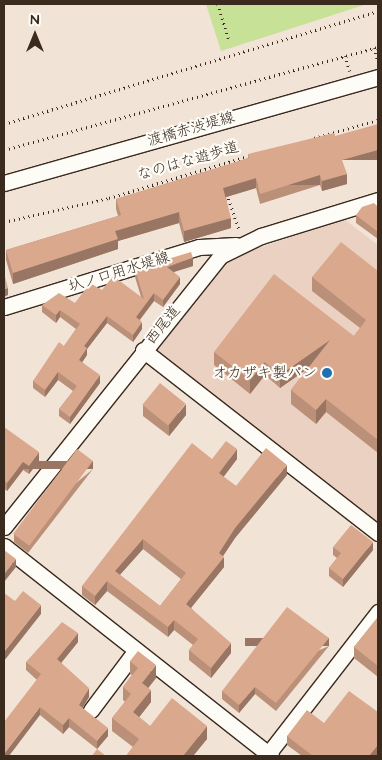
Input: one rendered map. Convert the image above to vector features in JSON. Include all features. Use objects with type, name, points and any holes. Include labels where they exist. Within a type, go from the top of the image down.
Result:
[{"type":"street","name":"渡橋赤渋堤線","points":[[4,182],[378,77]]},
{"type":"street","name":"西尾道","points":[[4,527],[143,350],[220,256],[238,238],[378,200]]},
{"type":"street","name":"圦ノ口用水堤線","points":[[4,307],[238,238]]},
{"type":"street","points":[[143,350],[378,533]]},
{"type":"street","points":[[4,546],[270,755],[378,612]]},
{"type":"street","points":[[91,710],[136,650]]},
{"type":"path","points":[[218,4],[229,40]]},
{"type":"path","points":[[4,124],[378,11]]},
{"type":"path","points":[[4,150],[376,48],[378,60]]},
{"type":"path","points":[[303,141],[378,120]]},
{"type":"path","name":"なのはな遊歩道","points":[[4,222],[109,198],[256,154]]},
{"type":"path","points":[[218,164],[220,171]]},
{"type":"path","points":[[226,188],[238,238]]},
{"type":"shaded area","points":[[344,219],[378,245],[378,526],[154,349],[226,259]]},
{"type":"green space","points":[[206,4],[367,4],[221,51]]},
{"type":"building","points":[[378,124],[378,150],[342,160],[347,174],[322,181],[320,175],[260,194],[256,178],[223,188],[231,218],[184,231],[179,212],[115,231],[118,239],[13,273],[6,250],[121,215],[116,199],[249,158],[248,154],[334,133],[335,136]]},
{"type":"building","points":[[374,203],[378,207],[378,232],[356,215],[362,207]]},
{"type":"building","name":"オカザキ製パン","points":[[341,242],[378,271],[378,440],[326,399],[316,410],[291,390],[330,340],[280,375],[265,362],[250,380],[214,352],[274,274],[354,336],[366,320],[312,277]]},
{"type":"building","points":[[191,252],[193,258],[167,267],[180,277],[163,300],[154,293],[136,317],[142,322],[133,335],[107,316],[84,346],[87,348],[79,360],[100,375],[70,417],[59,409],[77,386],[58,372],[45,390],[33,381],[59,342],[64,346],[80,324],[60,310],[56,315],[42,305],[59,293],[75,303],[90,283],[102,290],[113,276],[144,299],[135,269]]},
{"type":"building","points":[[4,273],[8,288],[4,289]]},
{"type":"building","points":[[160,383],[186,404],[168,426],[142,405]]},
{"type":"building","points":[[4,427],[39,452],[29,466],[23,462],[7,483],[4,480]]},
{"type":"building","points":[[226,441],[237,449],[219,473],[236,486],[266,448],[287,465],[235,528],[219,553],[224,557],[186,604],[231,643],[211,668],[189,650],[198,639],[174,620],[168,627],[107,581],[95,596],[82,586],[192,443],[212,459]],"holes":[[[143,539],[186,573],[160,606],[115,571]]]},
{"type":"building","points":[[77,449],[93,461],[29,546],[13,534]]},
{"type":"building","points":[[351,525],[373,542],[343,579],[329,568],[341,553],[333,547]]},
{"type":"building","points":[[4,550],[16,559],[4,574]]},
{"type":"building","points":[[23,591],[41,605],[4,652],[4,593],[15,601]]},
{"type":"building","points":[[287,607],[329,638],[276,703],[255,687],[239,705],[222,691]]},
{"type":"building","points":[[378,617],[378,666],[354,647]]},
{"type":"building","points":[[62,622],[78,633],[57,659],[89,688],[79,705],[108,728],[97,741],[69,718],[63,725],[40,707],[4,754],[4,722],[41,674],[26,662]]},
{"type":"building","points":[[138,651],[156,665],[142,683],[151,690],[133,712],[150,726],[172,698],[207,726],[183,756],[126,756],[139,739],[112,718],[131,694],[123,687],[138,668],[130,661]]},
{"type":"building","points":[[349,691],[378,712],[378,745],[369,756],[313,756],[287,736],[307,710],[324,723]]},
{"type":"building","points":[[97,749],[106,756],[92,756]]},
{"type":"place","name":"オカザキ製パン","points":[[327,373]]}]
